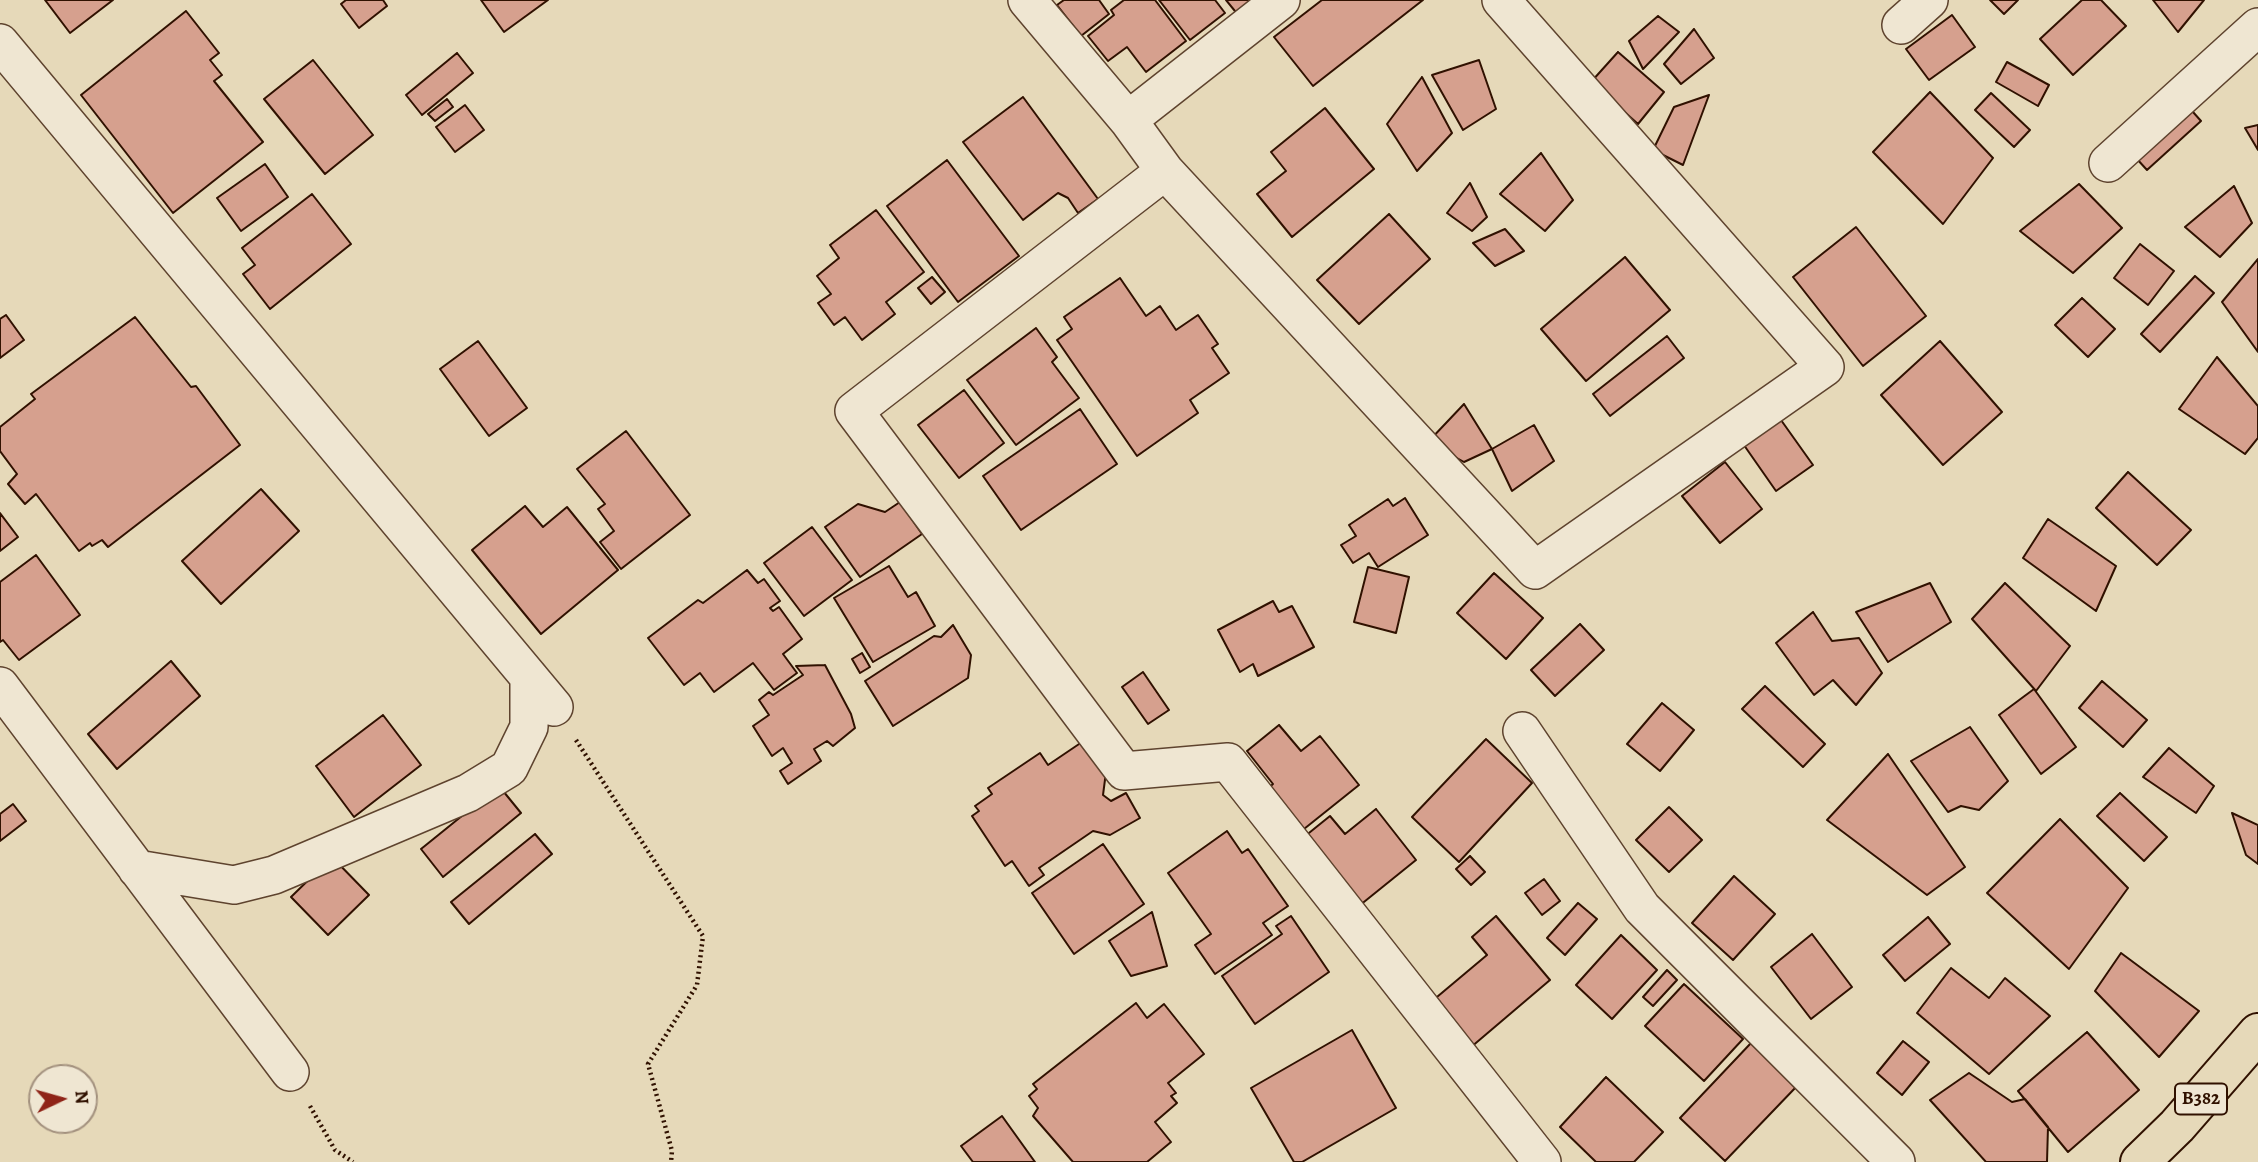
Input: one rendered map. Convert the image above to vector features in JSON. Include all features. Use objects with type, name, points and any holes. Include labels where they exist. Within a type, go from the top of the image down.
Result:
[{"type":"main road","name":"B382","points":[[2140,1162],[2177,1126],[2258,1033]]},
{"type":"street","points":[[1027,0],[1128,120],[1165,171],[1535,570],[1825,367],[1501,0]]},
{"type":"street","points":[[1128,120],[1281,0]]},
{"type":"street","points":[[1901,25],[1929,0]]},
{"type":"street","points":[[2108,163],[2258,26]]},
{"type":"street","points":[[0,43],[554,707]]},
{"type":"street","points":[[1165,171],[853,411],[1124,771],[1228,762],[1542,1162]]},
{"type":"street","points":[[137,869],[234,885],[274,874],[468,793],[509,768],[529,727],[529,677]]},
{"type":"street","points":[[4,700],[137,869],[290,1072]]},
{"type":"street","points":[[1522,731],[1642,908],[1896,1162]]},
{"type":"path","points":[[554,707],[613,793],[703,936],[696,985],[648,1064],[672,1151],[671,1162]]},
{"type":"path","points":[[290,1072],[335,1150],[353,1162]]},
{"type":"building","points":[[45,0],[113,0],[70,33]]},
{"type":"building","points":[[346,0],[383,0],[387,6],[359,28],[341,4]]},
{"type":"building","points":[[481,0],[548,0],[504,32]]},
{"type":"building","points":[[1064,0],[1099,0],[1109,14],[1081,36],[1057,5]]},
{"type":"building","points":[[1124,0],[1155,0],[1186,41],[1146,72],[1127,47],[1108,61],[1088,36],[1114,15],[1111,10]]},
{"type":"building","points":[[1159,0],[1215,0],[1225,13],[1190,40]]},
{"type":"building","points":[[1226,0],[1258,0],[1239,16]]},
{"type":"building","points":[[1322,0],[1423,0],[1313,86],[1274,37]]},
{"type":"building","points":[[1990,0],[2018,0],[2004,14]]},
{"type":"building","points":[[2082,0],[2101,0],[2126,26],[2073,75],[2040,39]]},
{"type":"building","points":[[2153,0],[2204,0],[2178,32]]},
{"type":"building","points":[[186,11],[219,53],[210,60],[222,75],[214,81],[263,142],[173,213],[81,95]]},
{"type":"building","points":[[1952,15],[1975,47],[1929,80],[1906,49]]},
{"type":"building","points":[[1658,16],[1679,32],[1643,69],[1629,41]]},
{"type":"building","points":[[1694,29],[1714,58],[1681,84],[1664,64]]},
{"type":"building","points":[[1618,52],[1664,92],[1638,124],[1591,82]]},
{"type":"building","points":[[457,53],[473,73],[422,115],[406,95]]},
{"type":"building","points":[[313,60],[373,135],[325,174],[264,99]]},
{"type":"building","points":[[1479,60],[1496,109],[1463,130],[1432,75]]},
{"type":"building","points":[[2007,62],[2049,85],[2038,106],[1996,82]]},
{"type":"building","points":[[1422,77],[1452,133],[1417,171],[1387,124]]},
{"type":"building","points":[[2169,85],[2201,121],[2147,170],[2115,135]]},
{"type":"building","points":[[1930,92],[1993,158],[1943,224],[1873,152]]},
{"type":"building","points":[[1991,93],[2030,130],[2014,147],[1975,110]]},
{"type":"building","points":[[1709,95],[1683,165],[1653,150],[1674,107]]},
{"type":"building","points":[[1023,97],[1098,199],[1078,213],[1068,198],[1058,193],[1023,220],[963,142]]},
{"type":"building","points":[[447,99],[453,107],[435,121],[428,114]]},
{"type":"building","points":[[465,105],[484,130],[455,152],[436,127]]},
{"type":"building","points":[[1325,108],[1374,169],[1292,237],[1257,194],[1286,171],[1271,152]]},
{"type":"building","points":[[2258,125],[2258,150],[2245,128]]},
{"type":"building","points":[[1541,153],[1573,200],[1545,231],[1500,194]]},
{"type":"building","points":[[947,160],[1019,256],[958,302],[887,206]]},
{"type":"building","points":[[265,164],[288,197],[241,231],[217,198]]},
{"type":"building","points":[[1470,183],[1487,217],[1472,231],[1447,213]]},
{"type":"building","points":[[2079,184],[2122,228],[2073,273],[2020,231]]},
{"type":"building","points":[[2234,186],[2252,223],[2220,257],[2185,227]]},
{"type":"building","points":[[312,194],[351,244],[270,309],[243,274],[255,265],[242,248]]},
{"type":"building","points":[[876,210],[924,272],[886,302],[895,314],[862,340],[845,317],[834,325],[818,303],[831,294],[817,276],[839,258],[830,245]]},
{"type":"building","points":[[1389,214],[1430,259],[1359,324],[1317,280]]},
{"type":"building","points":[[1856,227],[1926,316],[1863,366],[1793,277]]},
{"type":"building","points":[[1505,229],[1524,251],[1495,266],[1473,243]]},
{"type":"building","points":[[2140,244],[2174,271],[2148,305],[2114,278]]},
{"type":"building","points":[[1625,257],[1670,310],[1586,381],[1541,329]]},
{"type":"building","points":[[2258,259],[2258,352],[2222,302]]},
{"type":"building","points":[[2195,276],[2214,293],[2160,352],[2141,334]]},
{"type":"building","points":[[932,277],[945,292],[931,304],[918,288]]},
{"type":"building","points":[[1120,278],[1146,316],[1160,306],[1176,330],[1198,315],[1218,344],[1212,348],[1229,373],[1190,400],[1198,413],[1137,456],[1057,340],[1072,329],[1064,317]]},
{"type":"building","points":[[2082,298],[2115,329],[2088,357],[2055,325]]},
{"type":"building","points":[[6,315],[24,340],[0,358],[0,319]]},
{"type":"building","points":[[135,317],[191,387],[196,386],[240,445],[108,547],[102,540],[92,546],[90,543],[79,551],[36,494],[25,504],[8,484],[17,474],[0,451],[0,427],[35,399],[31,394]]},
{"type":"building","points":[[1036,328],[1057,357],[1052,362],[1079,398],[1016,445],[967,380]]},
{"type":"building","points":[[1667,336],[1684,358],[1610,416],[1593,394]]},
{"type":"building","points":[[478,341],[527,408],[489,436],[440,369]]},
{"type":"building","points":[[1940,341],[2002,412],[1943,465],[1881,395]]},
{"type":"building","points":[[2217,357],[2258,406],[2258,438],[2245,454],[2179,409]]},
{"type":"building","points":[[964,390],[1004,443],[959,478],[918,425]]},
{"type":"building","points":[[1464,404],[1492,449],[1464,462],[1428,442]]},
{"type":"building","points":[[1080,409],[1117,464],[1021,530],[983,476]]},
{"type":"building","points":[[1776,413],[1813,465],[1776,491],[1739,438]]},
{"type":"building","points":[[1534,425],[1554,461],[1512,491],[1492,449]]},
{"type":"building","points":[[626,431],[690,515],[621,569],[600,542],[614,531],[598,509],[605,504],[577,469]]},
{"type":"building","points":[[1725,462],[1762,509],[1720,543],[1682,496]]},
{"type":"building","points":[[2128,472],[2191,530],[2157,565],[2096,508]]},
{"type":"building","points":[[261,489],[299,531],[221,604],[182,561]]},
{"type":"building","points":[[1405,498],[1428,535],[1378,567],[1369,553],[1353,563],[1341,545],[1356,536],[1349,525],[1388,499],[1393,506]]},
{"type":"building","points":[[900,502],[922,534],[860,577],[825,527],[858,504],[885,512]]},
{"type":"building","points":[[525,506],[543,527],[567,507],[618,570],[541,634],[472,550]]},
{"type":"building","points":[[0,513],[18,537],[0,551]]},
{"type":"building","points":[[2048,519],[2116,566],[2096,611],[2023,558]]},
{"type":"building","points":[[812,527],[852,580],[804,616],[764,563]]},
{"type":"building","points":[[36,555],[80,615],[19,660],[3,640],[0,642],[0,582]]},
{"type":"building","points":[[889,566],[908,597],[916,592],[935,626],[873,662],[834,598]]},
{"type":"building","points":[[1368,567],[1409,577],[1396,633],[1354,622]]},
{"type":"building","points":[[747,570],[758,583],[764,579],[780,601],[770,608],[773,611],[779,607],[802,639],[783,654],[797,673],[774,690],[753,663],[714,692],[700,673],[684,685],[648,638],[698,600],[703,603]]},
{"type":"building","points":[[1494,573],[1543,618],[1506,659],[1457,613]]},
{"type":"building","points":[[1930,583],[1951,622],[1888,662],[1856,612]]},
{"type":"building","points":[[2005,583],[2070,646],[2036,691],[1972,619]]},
{"type":"building","points":[[1273,601],[1279,612],[1292,606],[1314,647],[1258,676],[1253,664],[1240,672],[1218,630]]},
{"type":"building","points":[[1813,612],[1832,641],[1859,638],[1882,673],[1856,705],[1833,680],[1814,695],[1776,643]]},
{"type":"building","points":[[1580,624],[1604,650],[1555,696],[1531,670]]},
{"type":"building","points":[[953,625],[971,655],[968,678],[893,726],[865,681],[934,636],[941,637]]},
{"type":"building","points":[[862,653],[870,667],[860,673],[852,659]]},
{"type":"building","points":[[171,661],[200,696],[117,769],[88,734]]},
{"type":"building","points":[[825,665],[851,714],[855,728],[833,746],[827,741],[814,749],[821,761],[788,784],[780,771],[792,763],[783,748],[772,756],[753,726],[769,715],[759,700],[769,692],[773,695],[803,675],[796,666]]},
{"type":"building","points":[[1143,672],[1169,710],[1148,724],[1122,687]]},
{"type":"building","points":[[2102,681],[2147,720],[2123,747],[2079,708]]},
{"type":"building","points":[[1765,686],[1825,744],[1803,767],[1742,709]]},
{"type":"building","points":[[2034,689],[2076,747],[2041,774],[1999,715]]},
{"type":"building","points":[[1662,703],[1694,730],[1660,771],[1627,744]]},
{"type":"building","points":[[383,715],[421,765],[354,817],[316,766]]},
{"type":"building","points":[[1279,725],[1301,751],[1320,736],[1359,785],[1299,833],[1265,791],[1273,784],[1247,751]]},
{"type":"building","points":[[1970,727],[2008,781],[1979,810],[1961,806],[1948,812],[1911,761]]},
{"type":"building","points":[[1486,739],[1532,783],[1459,862],[1412,817]]},
{"type":"building","points":[[1085,740],[1106,772],[1103,795],[1111,801],[1126,793],[1140,818],[1110,835],[1093,831],[1039,868],[1044,875],[1029,886],[1012,861],[1005,866],[972,816],[979,811],[975,806],[992,794],[988,788],[1040,753],[1048,765]]},
{"type":"building","points":[[2169,748],[2214,786],[2196,813],[2143,777]]},
{"type":"building","points":[[1888,754],[1965,867],[1927,895],[1827,820]]},
{"type":"building","points":[[499,786],[521,813],[443,877],[421,849]]},
{"type":"building","points":[[2120,793],[2167,837],[2144,861],[2097,816]]},
{"type":"building","points":[[13,804],[26,821],[0,841],[0,814]]},
{"type":"building","points":[[1669,807],[1702,840],[1669,872],[1636,840]]},
{"type":"building","points":[[1376,809],[1416,860],[1354,910],[1299,841],[1330,816],[1345,834]]},
{"type":"building","points":[[2232,813],[2258,825],[2258,864],[2246,855]]},
{"type":"building","points":[[2060,819],[2128,888],[2069,969],[1987,893]]},
{"type":"building","points":[[1227,831],[1242,853],[1248,849],[1288,906],[1263,923],[1272,935],[1215,974],[1195,945],[1211,934],[1168,873]]},
{"type":"building","points":[[535,834],[552,854],[469,924],[451,902]]},
{"type":"building","points":[[1103,844],[1144,904],[1074,954],[1032,893]]},
{"type":"building","points":[[1470,856],[1485,872],[1471,885],[1456,869]]},
{"type":"building","points":[[332,857],[369,895],[328,935],[291,897]]},
{"type":"building","points":[[1734,876],[1775,914],[1733,960],[1692,923]]},
{"type":"building","points":[[1544,879],[1560,901],[1542,915],[1525,893]]},
{"type":"building","points":[[1578,903],[1597,919],[1565,955],[1547,938]]},
{"type":"building","points":[[1152,912],[1167,966],[1131,976],[1109,941]]},
{"type":"building","points":[[1291,916],[1329,972],[1255,1024],[1222,976],[1282,934],[1276,926]]},
{"type":"building","points":[[1496,916],[1550,980],[1470,1048],[1431,1002],[1487,955],[1472,937]]},
{"type":"building","points":[[1928,917],[1950,944],[1905,981],[1883,955]]},
{"type":"building","points":[[1812,934],[1852,987],[1811,1019],[1771,967]]},
{"type":"building","points":[[1621,935],[1657,970],[1612,1019],[1576,985]]},
{"type":"building","points":[[2121,953],[2199,1011],[2159,1057],[2095,991]]},
{"type":"building","points":[[1951,968],[1989,998],[2005,978],[2050,1016],[1989,1074],[1917,1013]]},
{"type":"building","points":[[1667,970],[1677,980],[1653,1006],[1643,997]]},
{"type":"building","points":[[1684,984],[1743,1039],[1704,1081],[1645,1026]]},
{"type":"building","points":[[1136,1003],[1147,1018],[1164,1004],[1204,1054],[1168,1083],[1176,1093],[1171,1096],[1177,1103],[1155,1122],[1171,1142],[1147,1162],[1073,1162],[1033,1116],[1038,1108],[1029,1096],[1037,1089],[1033,1084]]},
{"type":"building","points":[[1352,1030],[1396,1108],[1302,1162],[1294,1162],[1251,1088]]},
{"type":"building","points":[[2087,1032],[2139,1090],[2068,1152],[2018,1091]]},
{"type":"building","points":[[1903,1041],[1929,1062],[1902,1095],[1877,1073]]},
{"type":"building","points":[[1751,1043],[1797,1086],[1725,1161],[1680,1118]]},
{"type":"building","points":[[1969,1073],[2012,1102],[2025,1099],[2048,1127],[2047,1162],[1986,1162],[1930,1100]]},
{"type":"building","points":[[1606,1077],[1663,1132],[1634,1162],[1596,1162],[1560,1127]]},
{"type":"building","points":[[1002,1116],[1035,1162],[973,1162],[961,1146]]}]
